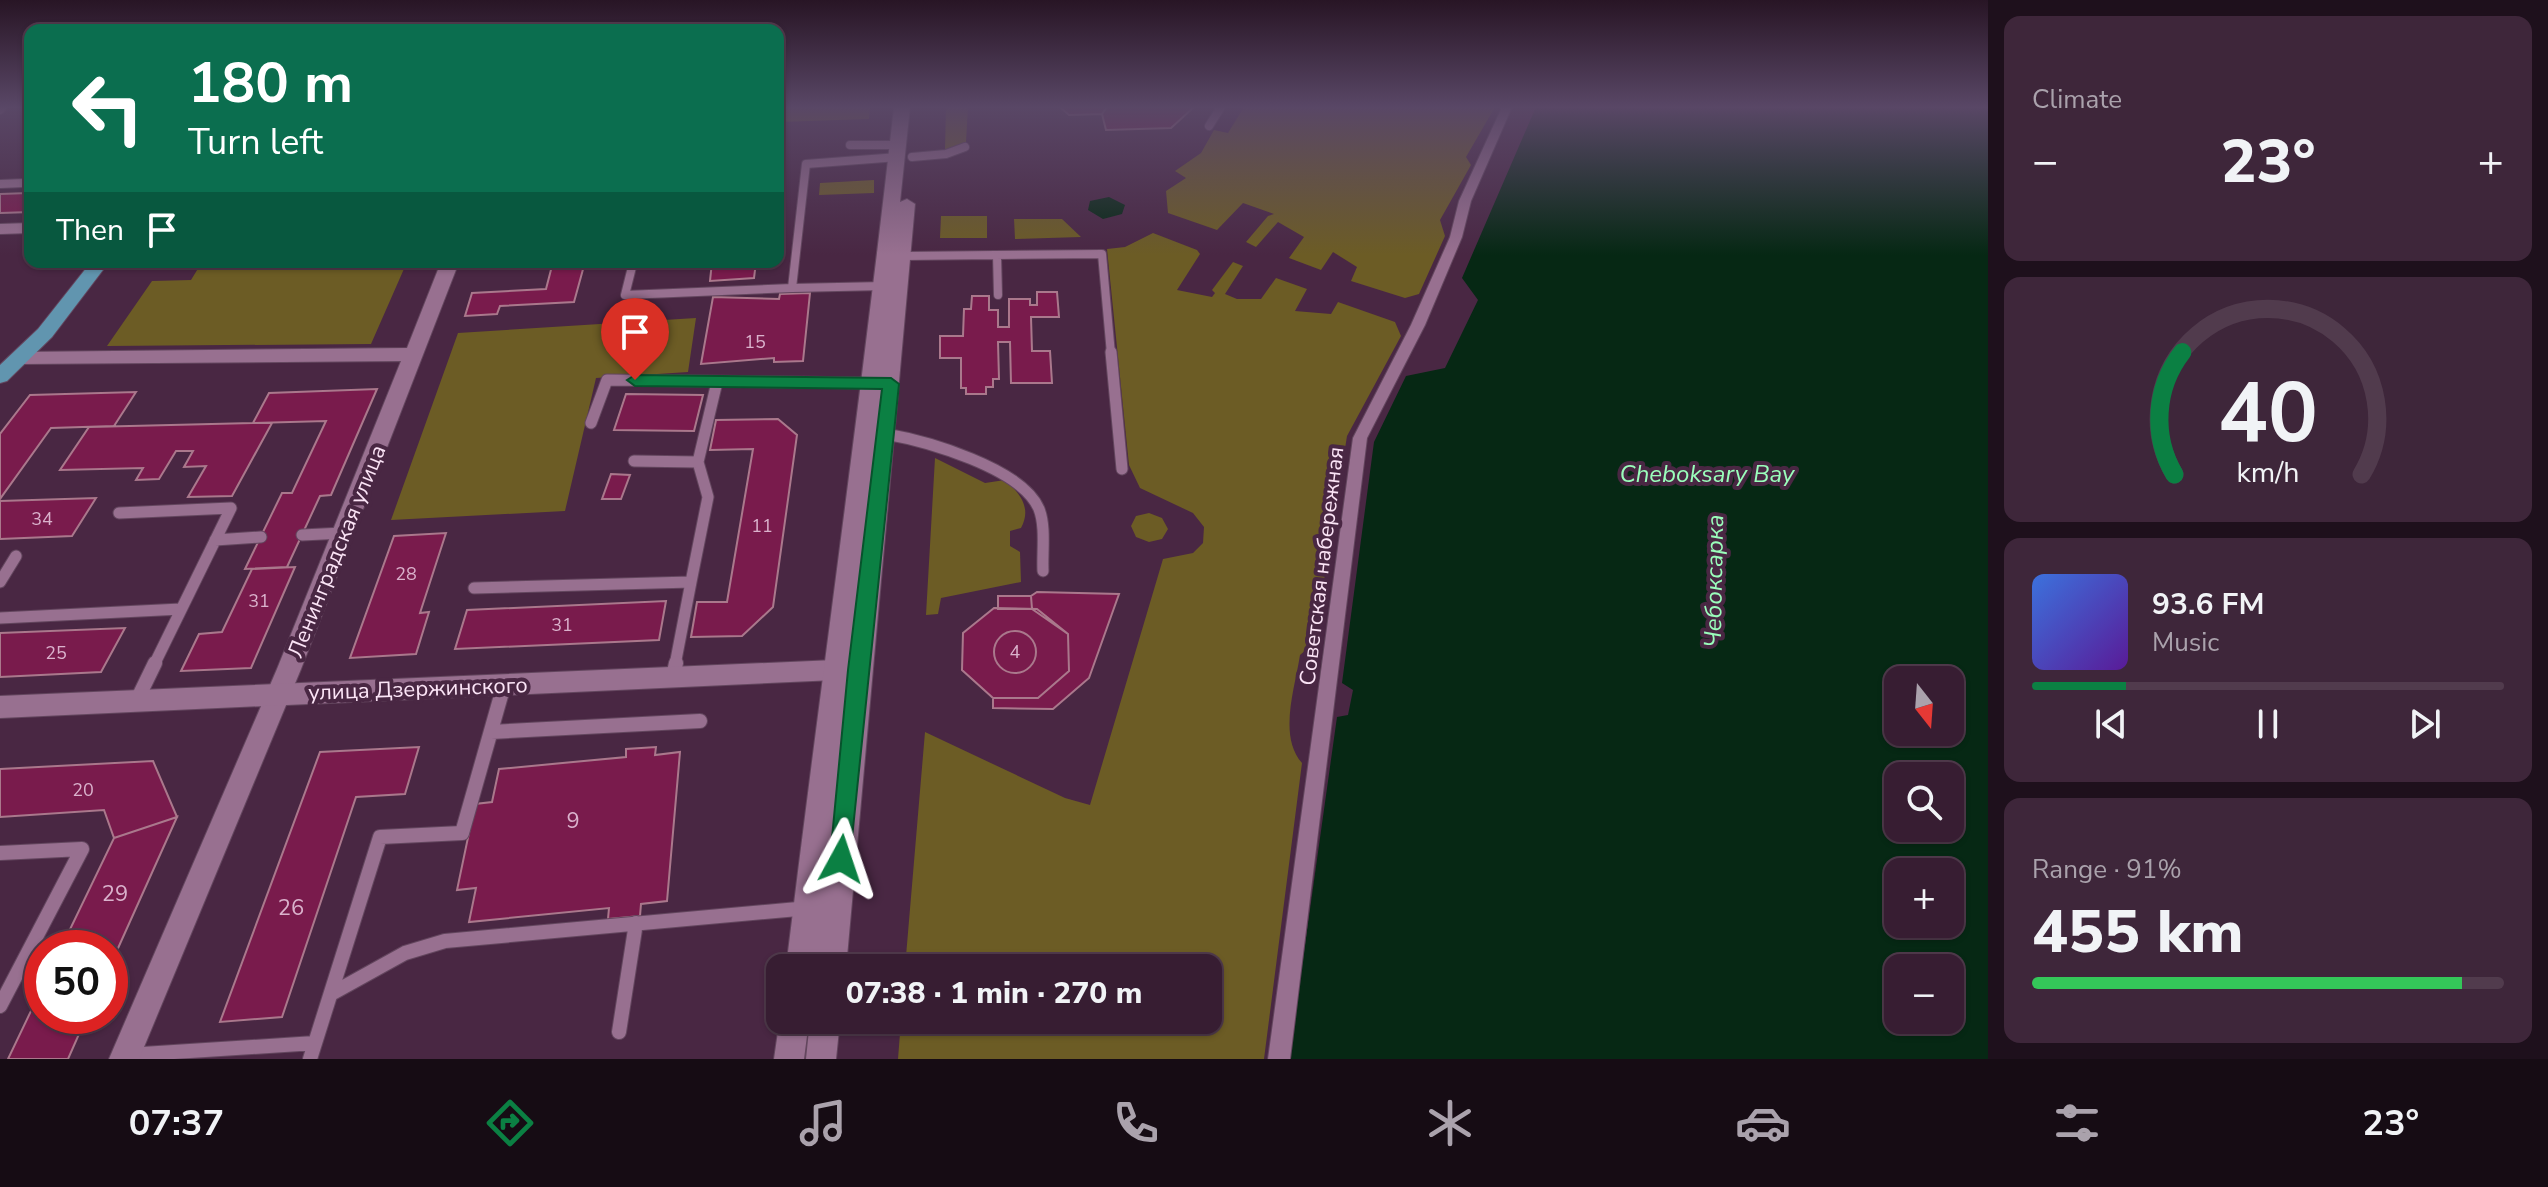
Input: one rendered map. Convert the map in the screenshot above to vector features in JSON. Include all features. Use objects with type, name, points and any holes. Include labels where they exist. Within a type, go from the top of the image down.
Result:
[{"type":"main road","points":[[8,366],[81,268]]},
{"type":"main road","points":[[8,366],[45,333],[95,268]]},
{"type":"street","points":[[803,954],[846,670],[876,433],[903,156]]},
{"type":"street","name":"Советская набережная","points":[[1279,1059],[1360,438],[1418,325],[1456,237],[1465,201],[1485,156]]},
{"type":"street","points":[[0,229],[24,228]]},
{"type":"street","points":[[882,383],[884,286],[895,256]]},
{"type":"street","name":"Ленинградская улица","points":[[125,1057],[278,694],[448,268]]},
{"type":"street","points":[[8,366],[415,354]]},
{"type":"street","points":[[832,954],[846,670]]},
{"type":"street","name":"улица Дзержинского","points":[[0,707],[846,670]]},
{"type":"street","points":[[789,1059],[792,1034]]},
{"type":"street","points":[[821,1059],[824,1034]]},
{"type":"lane","points":[[792,288],[806,164],[873,156]]},
{"type":"lane","points":[[0,184],[24,180]]},
{"type":"lane","points":[[14,194],[24,183]]},
{"type":"lane","points":[[895,256],[1102,254],[1122,469]]},
{"type":"lane","points":[[997,255],[998,295]]},
{"type":"lane","points":[[632,268],[625,295],[884,286]]},
{"type":"lane","points":[[591,423],[607,380],[882,383]]},
{"type":"lane","points":[[673,677],[708,497],[698,462],[717,382]]},
{"type":"lane","points":[[876,433],[908,438],[1010,477],[1030,493],[1039,508],[1043,571]]},
{"type":"lane","points":[[634,461],[698,462]]},
{"type":"lane","points":[[119,513],[231,508],[137,700]]},
{"type":"lane","points":[[302,535],[343,533]]},
{"type":"lane","points":[[215,540],[261,537]]},
{"type":"lane","points":[[0,582],[16,556]]},
{"type":"lane","points":[[474,588],[691,582]]},
{"type":"lane","points":[[0,618],[181,609]]},
{"type":"lane","points":[[125,1057],[313,1051],[380,837],[462,833],[504,685]]},
{"type":"lane","points":[[491,732],[700,721]]},
{"type":"lane","points":[[0,853],[82,849],[0,1006]]},
{"type":"lane","points":[[331,994],[405,953],[445,941],[809,908]]},
{"type":"lane","points":[[619,1032],[636,923]]},
{"type":"shaded area","points":[[1196,156],[1466,156],[1471,165],[1440,220],[1445,236],[1419,294],[1405,298],[1351,281],[1357,267],[1333,252],[1321,270],[1289,258],[1304,237],[1278,222],[1256,247],[1246,242],[1268,216],[1274,214],[1243,203],[1217,230],[1168,213],[1166,191],[1186,178],[1175,171]]},
{"type":"shaded area","points":[[874,180],[874,193],[819,195],[820,183]]},
{"type":"shaded area","points":[[941,216],[987,216],[987,238],[940,238]]},
{"type":"shaded area","points":[[1014,219],[1062,219],[1081,237],[1015,239]]},
{"type":"shaded area","points":[[1153,233],[1197,250],[1200,254],[1177,290],[1212,297],[1215,293],[1212,290],[1233,262],[1243,266],[1225,294],[1237,299],[1261,299],[1276,278],[1307,289],[1295,311],[1331,314],[1338,302],[1395,322],[1401,336],[1347,436],[1314,643],[1300,655],[1290,726],[1295,752],[1302,763],[1264,1059],[898,1059],[900,1034],[1222,1034],[1222,954],[906,954],[925,732],[1065,798],[1090,805],[1163,559],[1193,553],[1203,543],[1204,527],[1193,513],[1140,488],[1129,465],[1107,249],[1125,247]]},
{"type":"shaded area","points":[[198,268],[404,268],[371,344],[107,346],[152,281],[191,280]]},
{"type":"shaded area","points":[[696,318],[688,372],[596,378],[565,511],[391,520],[458,333]]},
{"type":"shaded area","points":[[935,458],[985,483],[1005,480],[1023,501],[1025,514],[1021,528],[1010,531],[1010,546],[1020,552],[1021,582],[941,598],[938,614],[926,615]]},
{"type":"shaded area","points":[[1149,513],[1162,518],[1168,529],[1162,539],[1149,542],[1136,537],[1131,526],[1136,516]]},
{"type":"water","name":"Cheboksary Bay","points":[[1515,156],[1988,156],[1988,1059],[1289,1059],[1337,717],[1348,715],[1353,690],[1342,683],[1374,442],[1406,376],[1445,368],[1478,300],[1462,278]]},
{"type":"water","points":[[1109,197],[1125,205],[1122,214],[1103,219],[1088,210],[1090,201]]},
{"type":"building","points":[[24,193],[24,212],[0,213],[0,194]]},
{"type":"building","points":[[551,268],[583,268],[574,302],[500,306],[497,314],[465,316],[472,293],[546,289]]},
{"type":"building","points":[[711,268],[755,268],[754,278],[710,281]]},
{"type":"building","points":[[1037,292],[1057,292],[1059,317],[1031,317],[1032,351],[1050,351],[1052,383],[1011,383],[1010,342],[998,342],[999,379],[993,379],[993,387],[986,387],[986,394],[966,394],[966,388],[961,388],[961,358],[940,358],[940,336],[963,336],[964,309],[971,309],[972,296],[989,296],[989,310],[998,310],[998,327],[1009,327],[1009,299],[1030,299],[1030,305],[1037,305]]},
{"type":"building","points":[[810,293],[803,361],[774,362],[774,358],[701,364],[713,297],[779,299],[780,294]]},
{"type":"building","points":[[377,389],[331,495],[320,496],[287,567],[245,569],[282,493],[292,493],[326,421],[253,423],[269,393]]},
{"type":"building","points":[[136,392],[114,426],[51,428],[0,499],[0,434],[30,395]]},
{"type":"building","points":[[626,394],[703,395],[694,431],[614,430]]},
{"type":"building","points":[[778,419],[797,435],[773,607],[742,636],[691,637],[697,602],[727,602],[753,449],[710,450],[716,420]]},
{"type":"building","points":[[272,423],[232,496],[188,497],[206,466],[184,467],[193,451],[176,451],[159,479],[136,480],[143,468],[60,470],[89,427]]},
{"type":"building","points":[[611,474],[630,475],[621,499],[602,499]]},
{"type":"building","points":[[96,498],[72,536],[0,539],[0,501]]},
{"type":"building","points":[[446,533],[420,613],[429,612],[416,654],[350,658],[394,536]]},
{"type":"building","points":[[295,567],[251,668],[181,671],[199,634],[222,632],[252,569]]},
{"type":"building","points":[[1037,592],[1119,594],[1089,678],[1053,709],[993,708],[993,698],[1038,698],[1069,671],[1068,634],[1032,609],[1031,596]]},
{"type":"building","points":[[998,596],[1031,596],[1032,609],[998,609]]},
{"type":"building","points":[[666,601],[659,640],[455,649],[467,610]]},
{"type":"building","points":[[994,608],[1037,609],[1068,634],[1069,671],[1038,698],[993,698],[962,670],[963,633]]},
{"type":"building","points":[[125,628],[101,672],[0,677],[0,633]]},
{"type":"building","points":[[1015,631],[1030,637],[1036,652],[1030,667],[1015,673],[1000,667],[994,652],[1000,637]]},
{"type":"building","points":[[419,747],[405,794],[356,797],[282,1017],[220,1022],[320,752]]},
{"type":"building","points":[[656,747],[655,755],[680,752],[667,901],[641,904],[640,916],[608,919],[609,908],[469,922],[476,888],[457,890],[475,804],[492,802],[499,769],[626,757],[626,749]]},
{"type":"building","points":[[153,761],[177,817],[114,838],[104,810],[0,817],[0,769]]},
{"type":"building","points":[[177,817],[126,930],[70,930],[114,838]]},
{"type":"building","points":[[24,1026],[24,1034],[79,1034],[68,1059],[8,1059]]},
{"type":"route","points":[[635,380],[891,384],[858,670],[841,859]]},
{"type":"water label","name":"Чебоксарка","points":[[1714,581]]}]
